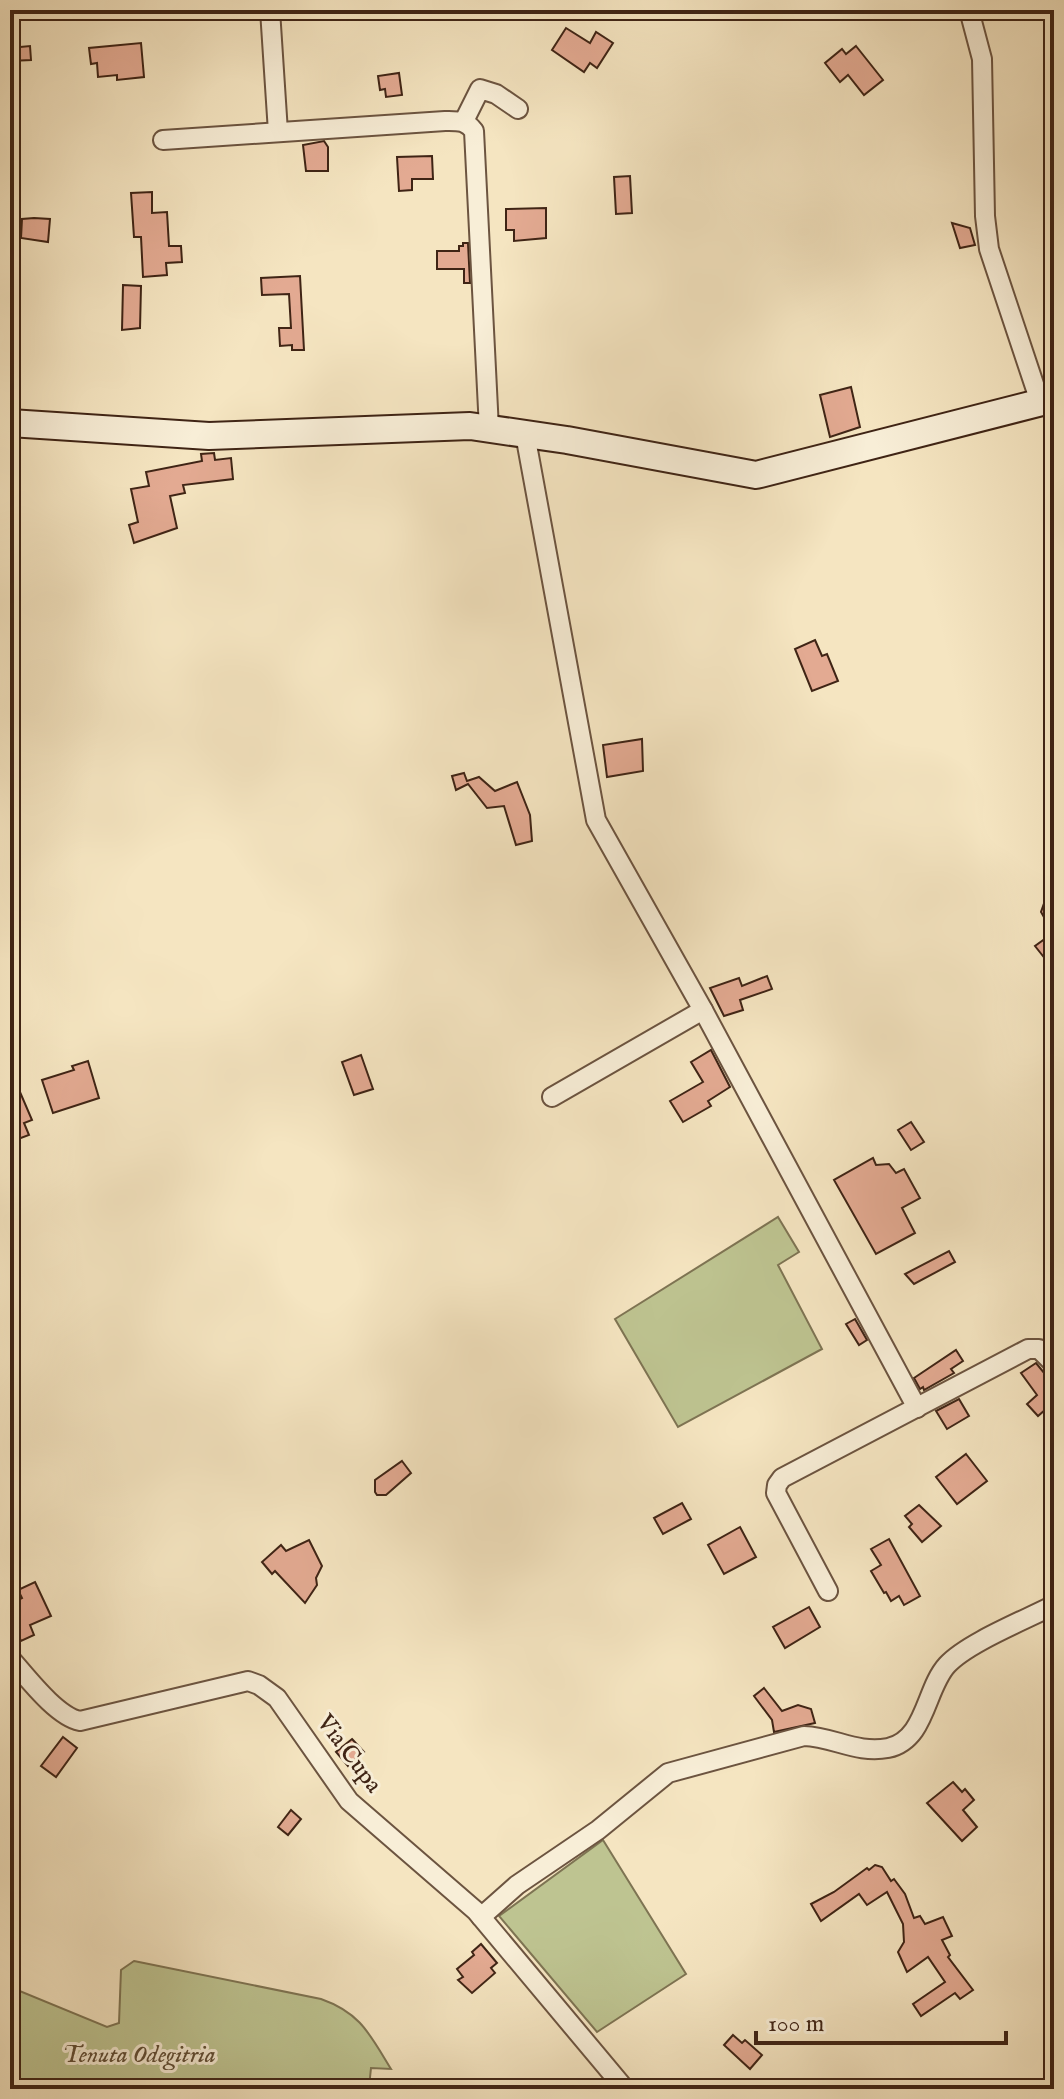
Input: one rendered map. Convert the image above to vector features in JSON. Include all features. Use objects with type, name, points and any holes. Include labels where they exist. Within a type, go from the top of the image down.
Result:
[{"type":"street","points":[[270,10],[278,132]]},
{"type":"street","points":[[10,423],[209,436],[470,426],[756,475],[1047,400],[989,249],[985,216],[982,59],[969,10]]},
{"type":"street","points":[[464,121],[480,89],[496,94],[518,109]]},
{"type":"street","points":[[163,140],[464,121],[474,131],[489,429]]},
{"type":"street","points":[[525,434],[596,820],[703,1010],[917,1408]]},
{"type":"street","points":[[552,1097],[703,1010]]},
{"type":"street","points":[[828,1591],[776,1493],[782,1478],[1028,1349],[1039,1349],[1054,1364]]},
{"type":"street","points":[[481,1917],[517,1885],[598,1830],[668,1773],[804,1736],[816,1736],[860,1750],[898,1744],[914,1730],[948,1664],[967,1650],[1054,1605]]},
{"type":"street","name":"Via Cupa","points":[[10,1658],[38,1690],[71,1719],[80,1721],[248,1681],[259,1685],[284,1707],[349,1801],[481,1917],[625,2089]]},
{"type":"green space","points":[[778,1217],[799,1252],[778,1265],[822,1349],[678,1427],[615,1319]]},
{"type":"green space","points":[[603,1840],[686,1974],[597,2032],[499,1916]]},
{"type":"green space","name":"Tenuta Odegitria","points":[[134,1961],[321,1999],[346,2011],[363,2026],[391,2069],[371,2068],[369,2087],[373,2089],[10,2089],[10,1987],[107,2027],[119,2023],[121,1970]]},
{"type":"building","points":[[566,28],[590,43],[596,32],[613,43],[597,68],[590,63],[584,72],[552,50]]},
{"type":"building","points":[[141,43],[144,77],[117,80],[117,75],[98,77],[97,63],[91,64],[89,48]]},
{"type":"building","points":[[30,46],[31,60],[10,61],[10,48]]},
{"type":"building","points":[[856,46],[883,80],[864,95],[848,75],[840,82],[825,63],[842,49],[846,54]]},
{"type":"building","points":[[399,73],[402,95],[386,97],[385,89],[380,90],[378,76]]},
{"type":"building","points":[[324,141],[328,147],[328,171],[306,171],[303,145]]},
{"type":"building","points":[[432,156],[433,179],[412,179],[412,190],[399,191],[397,157]]},
{"type":"building","points":[[630,176],[632,213],[616,214],[614,177]]},
{"type":"building","points":[[152,192],[152,213],[167,212],[169,246],[181,246],[182,262],[166,263],[167,275],[143,277],[141,237],[134,237],[131,193]]},
{"type":"building","points":[[546,208],[546,238],[514,241],[514,230],[506,230],[506,209]]},
{"type":"building","points":[[22,219],[50,219],[48,242],[21,238]]},
{"type":"building","points":[[952,223],[970,228],[975,245],[960,248]]},
{"type":"building","points":[[463,243],[468,243],[470,283],[464,283],[464,269],[437,269],[437,251],[459,251]]},
{"type":"building","points":[[300,276],[304,350],[292,350],[292,345],[280,346],[279,328],[291,328],[289,294],[262,295],[261,278]]},
{"type":"building","points":[[123,285],[141,286],[140,328],[122,330]]},
{"type":"building","points":[[851,387],[860,427],[830,437],[820,395]]},
{"type":"building","points":[[214,453],[215,460],[231,458],[233,479],[183,485],[185,493],[170,496],[177,528],[134,543],[129,525],[138,522],[131,489],[149,486],[146,472],[202,461],[201,454]]},
{"type":"building","points":[[815,640],[822,656],[827,654],[838,681],[812,691],[795,649]]},
{"type":"building","points":[[642,739],[643,771],[607,777],[603,745]]},
{"type":"building","points":[[464,773],[467,781],[479,777],[495,791],[517,782],[530,815],[532,841],[516,845],[504,806],[487,808],[468,784],[456,790],[452,776]]},
{"type":"building","points":[[1053,878],[1054,970],[1035,946],[1053,933],[1041,912]]},
{"type":"building","points":[[767,976],[772,989],[740,1000],[743,1010],[724,1016],[710,988],[739,978],[742,986]]},
{"type":"building","points":[[711,1050],[730,1087],[708,1101],[711,1106],[683,1122],[670,1101],[703,1082],[691,1062]]},
{"type":"building","points":[[361,1055],[373,1089],[354,1095],[342,1062]]},
{"type":"building","points":[[88,1061],[99,1098],[53,1113],[42,1080],[74,1070],[72,1066]]},
{"type":"building","points":[[10,1090],[12,1095],[20,1092],[32,1120],[24,1123],[29,1135],[10,1142]]},
{"type":"building","points":[[911,1122],[924,1142],[911,1150],[898,1130]]},
{"type":"building","points":[[873,1158],[876,1165],[889,1164],[896,1173],[904,1169],[920,1198],[902,1208],[915,1233],[876,1254],[834,1180]]},
{"type":"building","points":[[949,1251],[955,1262],[914,1284],[905,1274]]},
{"type":"building","points":[[855,1319],[867,1340],[859,1345],[846,1324]]},
{"type":"building","points":[[956,1350],[963,1361],[951,1369],[954,1373],[924,1390],[923,1387],[920,1389],[914,1378]]},
{"type":"building","points":[[1036,1363],[1054,1385],[1054,1402],[1038,1416],[1027,1404],[1037,1395],[1021,1373]]},
{"type":"building","points":[[959,1399],[969,1416],[947,1429],[936,1411]]},
{"type":"building","points":[[966,1454],[987,1481],[957,1504],[936,1477]]},
{"type":"building","points":[[402,1461],[411,1473],[386,1495],[377,1495],[375,1480]]},
{"type":"building","points":[[682,1503],[691,1519],[663,1534],[654,1518]]},
{"type":"building","points":[[919,1505],[941,1526],[922,1542],[909,1527],[912,1524],[905,1516]]},
{"type":"building","points":[[740,1527],[756,1557],[724,1574],[708,1545]]},
{"type":"building","points":[[889,1539],[920,1596],[904,1605],[899,1596],[891,1601],[871,1571],[881,1565],[871,1549]]},
{"type":"building","points":[[309,1540],[322,1566],[316,1578],[317,1585],[305,1603],[275,1571],[272,1574],[262,1562],[281,1545],[286,1551]]},
{"type":"building","points":[[35,1582],[51,1616],[30,1625],[34,1635],[21,1641],[17,1632],[10,1635],[10,1604],[22,1598],[18,1590]]},
{"type":"building","points":[[809,1607],[820,1627],[785,1648],[773,1627]]},
{"type":"building","points":[[764,1688],[782,1711],[798,1705],[811,1709],[815,1723],[774,1732],[772,1720],[754,1696]]},
{"type":"building","points":[[63,1737],[77,1748],[56,1777],[41,1766]]},
{"type":"building","points":[[352,1739],[364,1752],[348,1766],[336,1752]]},
{"type":"building","points":[[953,1782],[962,1792],[965,1789],[974,1800],[963,1810],[977,1827],[962,1841],[927,1803]]},
{"type":"building","points":[[291,1810],[301,1819],[288,1835],[278,1827]]},
{"type":"building","points":[[875,1865],[882,1867],[891,1881],[894,1879],[905,1894],[914,1918],[920,1916],[925,1924],[943,1917],[952,1936],[942,1940],[950,1955],[948,1957],[973,1990],[960,1999],[955,1993],[921,2016],[913,2004],[945,1982],[928,1957],[907,1972],[898,1952],[904,1942],[903,1924],[887,1892],[867,1905],[859,1894],[821,1921],[811,1904]]},
{"type":"building","points":[[481,1944],[497,1963],[491,1968],[495,1973],[472,1993],[458,1980],[463,1977],[457,1969],[474,1955],[472,1952]]},
{"type":"building","points":[[733,2035],[742,2043],[745,2040],[762,2055],[750,2069],[724,2045]]}]
